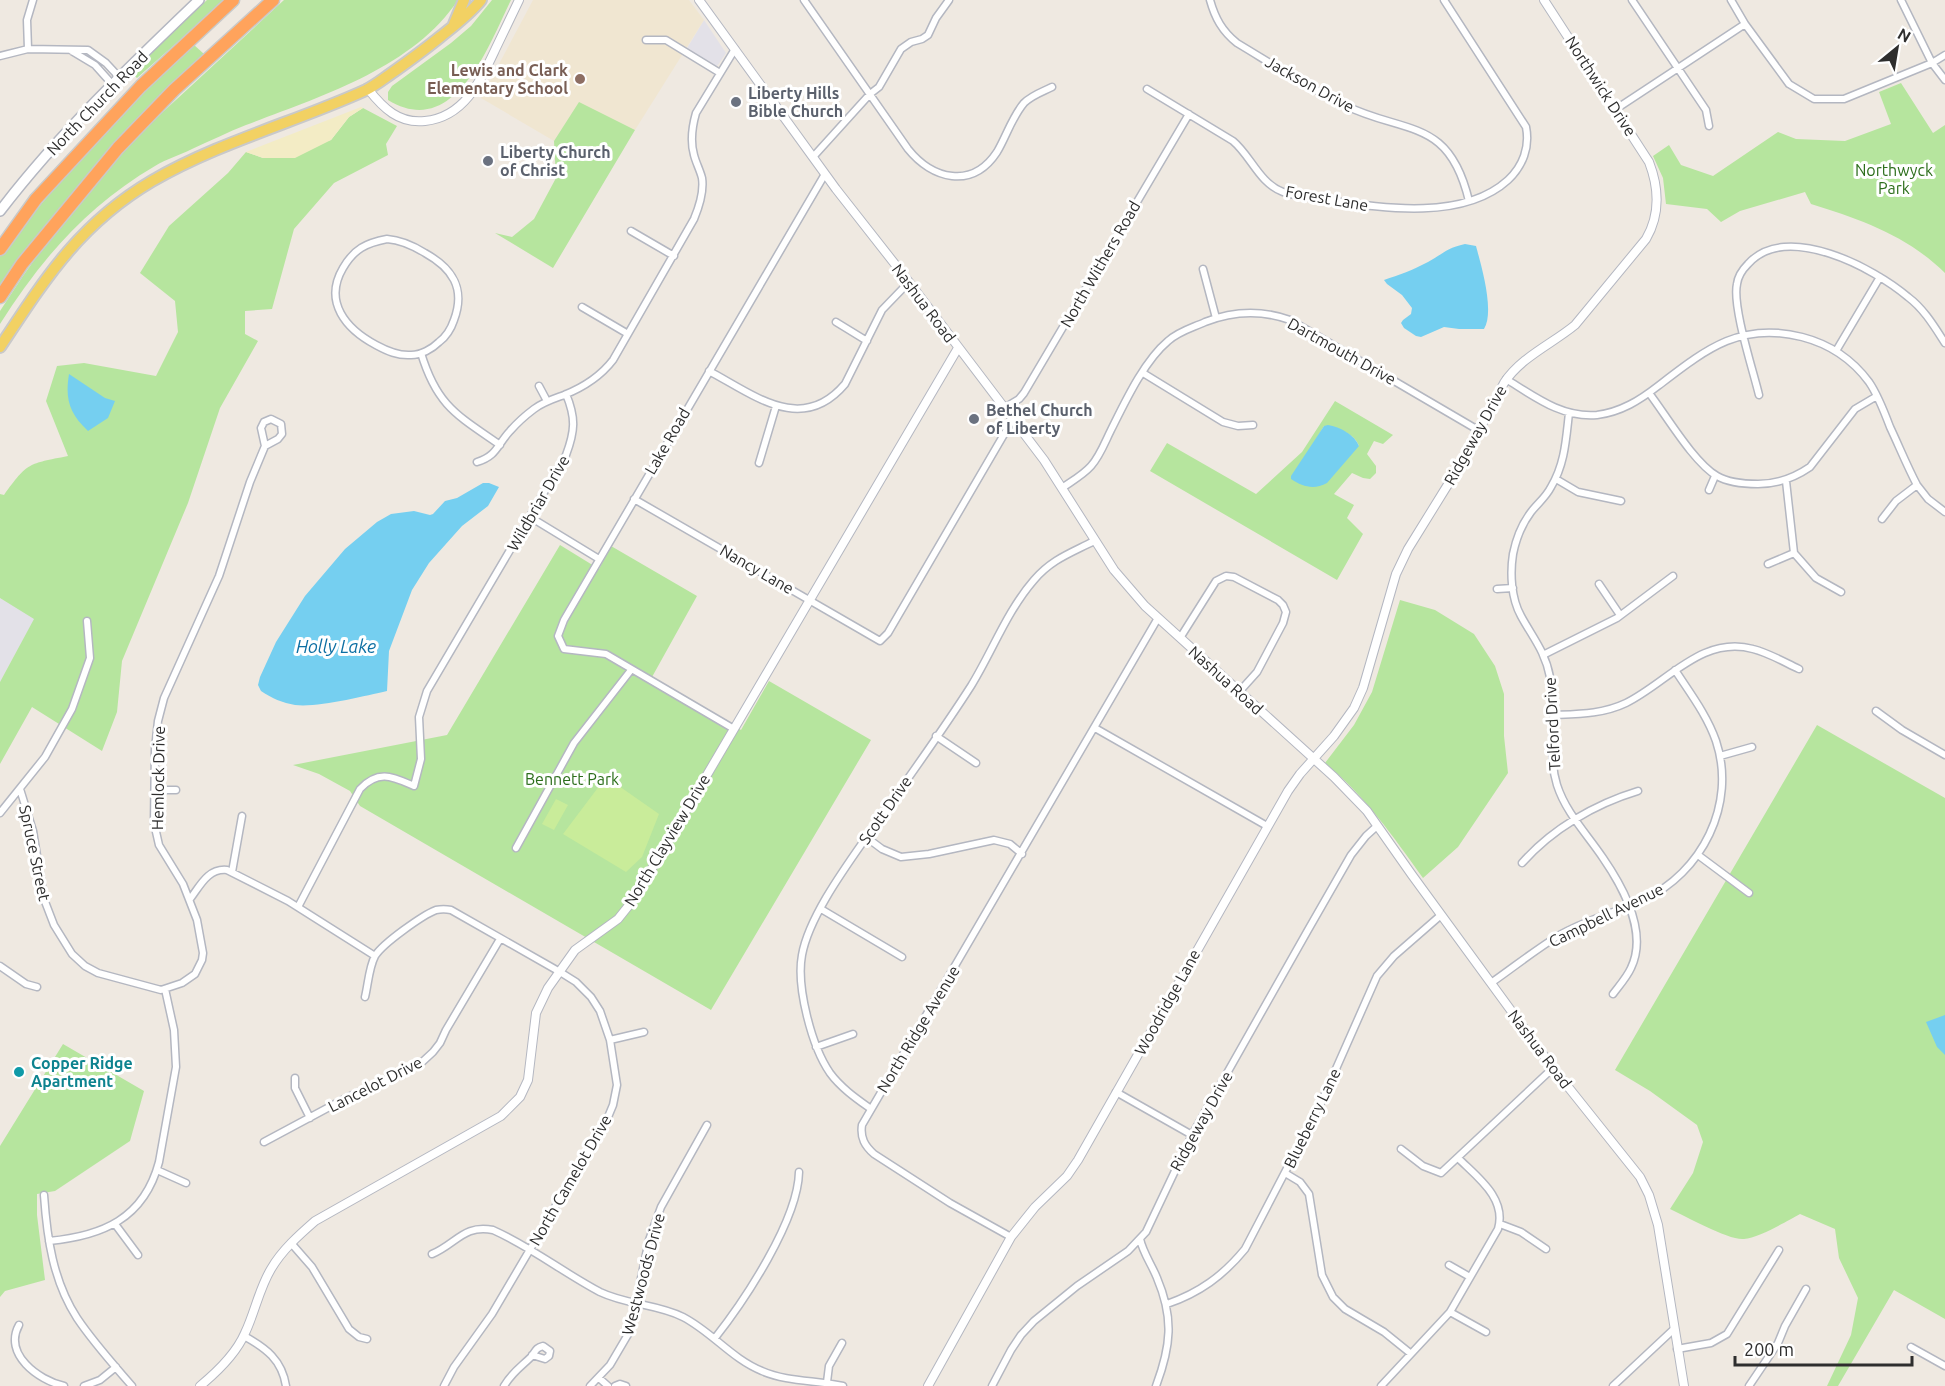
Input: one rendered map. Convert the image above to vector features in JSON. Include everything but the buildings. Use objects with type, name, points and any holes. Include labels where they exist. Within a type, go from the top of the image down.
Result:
[{"type":"highway","points":[[0,249],[36,199],[141,86],[233,0]]},
{"type":"highway","points":[[0,297],[22,264],[118,148],[174,90],[273,0]]},
{"type":"main road","name":"North Church Road","points":[[0,211],[54,146],[116,80],[199,0]]},
{"type":"main road","points":[[453,26],[464,0]]},
{"type":"main road","points":[[0,347],[44,280],[63,256],[94,223],[121,202],[151,182],[190,161],[368,89],[420,53],[481,0]]},
{"type":"street","points":[[28,49],[27,20],[33,0]]},
{"type":"street","points":[[368,89],[381,106],[408,121],[420,122],[445,117],[464,103],[476,89],[519,0]]},
{"type":"street","name":"Nashua Road","points":[[699,0],[825,174],[1044,460],[1106,560],[1158,618],[1348,791],[1366,811],[1553,1068],[1640,1177],[1649,1195],[1658,1225],[1684,1386]]},
{"type":"street","points":[[804,0],[918,162],[941,174],[958,176],[981,169],[996,152],[1018,111],[1034,96],[1052,87]]},
{"type":"street","points":[[813,157],[879,87],[901,49],[911,42],[922,39],[930,32],[936,18],[949,0]]},
{"type":"street","name":"Jackson Drive","points":[[1210,0],[1218,22],[1229,37],[1237,43],[1343,105],[1418,130],[1437,141],[1458,165],[1469,201]]},
{"type":"street","name":"Forest Lane","points":[[1147,89],[1236,143],[1264,180],[1285,193],[1390,207],[1441,207],[1469,201],[1494,191],[1518,169],[1526,151],[1527,131],[1444,0]]},
{"type":"street","name":"Northwick Drive","points":[[1544,0],[1645,154],[1654,175]]},
{"type":"street","points":[[1632,0],[1706,110],[1709,126]]},
{"type":"street","points":[[1731,0],[1745,24],[1789,84],[1814,99],[1844,99],[1932,63],[1945,55]]},
{"type":"street","points":[[1900,0],[1932,63],[1945,80]]},
{"type":"street","points":[[1616,109],[1745,24]]},
{"type":"street","points":[[645,40],[666,40],[720,73]]},
{"type":"street","points":[[0,56],[28,49],[88,50],[106,63],[116,80]]},
{"type":"street","points":[[477,462],[489,459],[509,432],[534,409],[587,384],[603,372],[613,360],[694,219],[702,179],[694,156],[692,141],[694,120],[735,49]]},
{"type":"street","points":[[69,50],[116,80]]},
{"type":"street","name":"North Withers Road","points":[[1004,408],[1024,393],[1189,114]]},
{"type":"street","name":"Lake Road","points":[[631,669],[606,654],[564,649],[558,640],[559,629],[825,174]]},
{"type":"street","name":"Ridgeway Drive","points":[[1313,759],[1334,736],[1354,708],[1363,688],[1396,574],[1407,549],[1457,472],[1506,379],[1523,362],[1562,337],[1575,325],[1646,239],[1653,225],[1656,209],[1654,175]]},
{"type":"street","points":[[630,231],[674,256]]},
{"type":"street","points":[[387,239],[403,242],[435,259],[448,270],[459,294],[458,311],[448,334],[432,348],[421,353],[412,355],[385,350],[350,328],[342,315],[337,301],[337,281],[344,265],[362,246],[387,239]]},
{"type":"street","points":[[1759,395],[1737,306],[1737,281],[1743,269],[1755,256],[1775,248],[1809,249],[1860,265],[1910,297],[1921,308],[1945,343]]},
{"type":"street","points":[[1203,269],[1216,318]]},
{"type":"street","points":[[1836,351],[1880,277]]},
{"type":"street","points":[[709,371],[776,406],[792,410],[807,409],[829,400],[850,377],[882,310],[909,282]]},
{"type":"street","points":[[582,308],[628,334]]},
{"type":"street","name":"Dartmouth Drive","points":[[1062,488],[1092,466],[1158,350],[1185,330],[1216,318],[1253,312],[1273,314],[1290,320],[1478,430]]},
{"type":"street","points":[[836,322],[867,340]]},
{"type":"street","points":[[1506,379],[1550,406],[1569,413],[1605,414],[1627,406],[1649,393],[1703,352],[1744,334],[1767,332],[1793,334],[1811,339],[1836,351],[1859,369],[1870,383],[1917,485],[1928,499],[1943,510]]},
{"type":"street","name":"North Clayview Drive","points":[[200,1386],[220,1369],[244,1336],[263,1283],[272,1266],[291,1243],[315,1221],[501,1116],[520,1097],[528,1080],[536,1013],[548,988],[575,950],[618,919],[634,899],[958,348]]},
{"type":"street","points":[[421,353],[436,392],[452,411],[500,445]]},
{"type":"street","points":[[1143,373],[1223,422],[1238,426],[1253,425]]},
{"type":"street","points":[[539,386],[547,401]]},
{"type":"street","points":[[1649,393],[1691,450],[1715,476],[1727,481],[1762,484],[1786,481],[1810,467],[1855,409],[1877,396]]},
{"type":"street","name":"Wildbriar Drive","points":[[298,907],[360,789],[368,781],[382,776],[396,778],[414,786],[421,759],[419,717],[427,691],[563,462],[571,441],[574,424],[574,413],[566,394]]},
{"type":"street","points":[[759,463],[776,406]]},
{"type":"street","name":"Telford Drive","points":[[1569,413],[1563,458],[1556,479],[1548,493],[1530,514],[1520,532],[1512,564],[1513,588],[1521,616],[1544,655],[1552,688],[1554,715],[1551,754],[1554,777],[1562,799],[1612,872],[1628,905],[1636,931],[1636,950],[1631,969],[1613,994]]},
{"type":"street","name":"Nancy Lane","points":[[634,499],[880,640],[888,633],[1013,419]]},
{"type":"street","points":[[268,420],[275,420],[281,424],[282,434],[265,447],[261,432],[262,425],[268,420]]},
{"type":"street","name":"Hemlock Drive","points":[[165,989],[188,980],[195,974],[202,960],[203,944],[190,899],[159,845],[154,823],[155,749],[160,710],[219,576],[250,483],[265,447]]},
{"type":"street","points":[[1709,490],[1715,476]]},
{"type":"street","points":[[1556,479],[1578,492],[1621,501]]},
{"type":"street","points":[[1786,481],[1794,553],[1816,578],[1841,592]]},
{"type":"street","points":[[1882,519],[1896,501],[1917,485]]},
{"type":"street","points":[[530,517],[599,559]]},
{"type":"street","name":"Scott Drive","points":[[872,1108],[853,1096],[831,1074],[816,1047],[808,1019],[802,983],[802,956],[811,928],[841,874],[972,684],[1010,615],[1029,586],[1067,553],[1094,541]]},
{"type":"street","points":[[1768,564],[1794,553]]},
{"type":"street","points":[[1544,655],[1620,615],[1673,576]]},
{"type":"street","points":[[1180,638],[1216,581],[1223,577],[1234,577],[1281,602],[1286,612],[1283,623],[1257,672],[1239,692]]},
{"type":"street","points":[[1599,584],[1620,615]]},
{"type":"street","points":[[1497,589],[1513,588]]},
{"type":"street","name":"North Ridge Avenue","points":[[1011,1237],[919,1184],[868,1149],[861,1129],[1158,618]]},
{"type":"street","points":[[0,813],[45,757],[77,699],[90,658],[87,621]]},
{"type":"street","points":[[1554,715],[1596,712],[1617,706],[1637,696],[1699,656],[1738,647],[1755,649],[1799,669]]},
{"type":"street","points":[[516,848],[574,743],[631,669],[734,729]]},
{"type":"street","name":"Campbell Avenue","points":[[1491,983],[1559,935],[1602,914],[1642,901],[1670,883],[1698,855],[1712,831],[1720,805],[1722,783],[1720,756],[1710,725],[1675,670]]},
{"type":"street","points":[[1876,711],[1902,730],[1945,755]]},
{"type":"street","points":[[1095,728],[1268,826]]},
{"type":"street","points":[[936,736],[976,763]]},
{"type":"street","points":[[1720,756],[1752,747]]},
{"type":"street","name":"Woodridge Lane","points":[[1011,1237],[1035,1208],[1067,1176],[1078,1160],[1287,791],[1313,759]]},
{"type":"street","name":"Spruce Street","points":[[20,789],[33,831],[46,907],[72,954],[85,966],[98,972],[146,987],[165,989]]},
{"type":"street","points":[[155,790],[176,790]]},
{"type":"street","points":[[1522,863],[1551,836],[1575,820],[1614,799],[1638,791]]},
{"type":"street","points":[[232,872],[242,816]]},
{"type":"street","name":"Ridgeway Drive","points":[[992,1386],[1011,1350],[1034,1321],[1059,1299],[1128,1251],[1140,1239],[1150,1224],[1192,1135],[1351,855],[1377,826]]},
{"type":"street","points":[[866,837],[882,849],[901,857],[929,854],[994,840],[1010,844],[1022,854]]},
{"type":"street","points":[[1698,855],[1749,893]]},
{"type":"street","points":[[190,899],[209,874],[219,870],[232,872],[298,907],[375,956],[365,997]]},
{"type":"street","name":"North Camelot Drive","points":[[375,956],[396,935],[438,909],[454,911],[576,982],[591,997],[603,1019],[610,1040],[617,1085],[613,1105],[492,1314],[454,1367],[444,1386]]},
{"type":"street","points":[[821,909],[902,957]]},
{"type":"street","name":"Blueberry Lane","points":[[1167,1304],[1204,1288],[1235,1261],[1253,1236],[1320,1105],[1377,976],[1394,956],[1441,915]]},
{"type":"street","name":"Lancelot Drive","points":[[264,1142],[348,1097],[420,1064],[440,1043],[500,939]]},
{"type":"street","points":[[0,966],[26,984],[37,987]]},
{"type":"street","points":[[49,1241],[82,1237],[115,1224],[139,1203],[157,1170],[176,1067],[174,1030],[165,989]]},
{"type":"street","points":[[610,1040],[644,1032]]},
{"type":"street","points":[[816,1047],[853,1034]]},
{"type":"street","points":[[1401,1149],[1423,1166],[1441,1173],[1553,1068]]},
{"type":"street","points":[[296,1078],[295,1088],[310,1118]]},
{"type":"street","points":[[1116,1092],[1192,1135]]},
{"type":"street","name":"Westwoods Drive","points":[[590,1386],[599,1378],[625,1342],[630,1331],[649,1240],[661,1207],[707,1125]]},
{"type":"street","points":[[1381,1386],[1450,1312],[1500,1224],[1499,1208],[1493,1194],[1458,1158]]},
{"type":"street","points":[[157,1170],[186,1183]]},
{"type":"street","points":[[715,1338],[764,1267],[798,1188],[799,1172]]},
{"type":"street","points":[[1285,1173],[1300,1182],[1309,1194],[1322,1275],[1333,1297],[1345,1309],[1384,1332],[1410,1353]]},
{"type":"street","points":[[44,1195],[49,1241],[59,1281],[70,1306],[86,1331],[132,1386]]},
{"type":"street","points":[[115,1224],[138,1255]]},
{"type":"street","points":[[1500,1224],[1521,1232],[1546,1249]]},
{"type":"street","points":[[432,1254],[465,1232],[477,1228],[494,1230],[602,1293],[637,1304],[663,1308],[685,1318],[715,1338],[732,1354],[762,1371],[789,1379],[827,1382],[843,1386]]},
{"type":"street","points":[[928,1386],[1011,1237]]},
{"type":"street","points":[[1140,1239],[1167,1304],[1169,1341],[1156,1386]]},
{"type":"street","points":[[291,1243],[312,1267],[349,1329],[359,1337],[368,1339]]},
{"type":"street","points":[[1677,1349],[1711,1343],[1727,1334],[1779,1250]]},
{"type":"street","points":[[1449,1265],[1470,1277]]},
{"type":"street","points":[[1749,1386],[1778,1343],[1806,1289]]},
{"type":"street","points":[[1450,1312],[1486,1332]]},
{"type":"street","points":[[19,1324],[14,1335],[14,1342],[25,1363],[50,1381],[64,1386]]},
{"type":"street","points":[[1613,1386],[1674,1329]]},
{"type":"street","points":[[244,1336],[262,1346],[277,1360],[286,1386]]},
{"type":"street","points":[[827,1382],[829,1366],[842,1343]]},
{"type":"street","points":[[1911,1347],[1945,1366]]},
{"type":"street","points":[[504,1386],[514,1370],[532,1355]]},
{"type":"street","points":[[84,1386],[100,1380],[116,1367]]},
{"type":"street","points":[[599,1378],[608,1386]]},
{"type":"street","points":[[615,1386],[620,1384],[626,1386]]},
{"type":"shaded area","name":"Lewis and Clark Elementary School","points":[[533,0],[689,0],[704,20],[635,130],[579,103],[554,141],[481,98]]},
{"type":"shaded area","points":[[704,20],[726,53],[714,67],[686,50]]},
{"type":"shaded area","points":[[0,598],[35,618],[0,682]]},
{"type":"green space","points":[[207,0],[225,0],[137,78],[130,72]]},
{"type":"green space","points":[[284,0],[458,0],[439,24],[416,44],[362,78],[164,161],[130,182],[87,216],[67,236],[32,278],[0,324],[0,311],[47,242],[138,135]]},
{"type":"green space","points":[[492,0],[511,0],[480,62],[451,98],[432,108],[412,109],[388,100],[388,92],[392,86],[471,26]]},
{"type":"green space","points":[[193,44],[204,54],[122,138],[70,197],[0,290],[0,254],[62,179],[145,88]]},
{"type":"green space","name":"Northwyck Park","points":[[1901,83],[1933,133],[1945,125],[1945,273],[1915,248],[1883,230],[1811,204],[1805,192],[1740,211],[1721,222],[1707,209],[1666,204],[1663,178],[1653,156],[1669,145],[1681,165],[1713,176],[1778,132],[1796,139],[1845,141],[1891,124],[1879,92]]},
{"type":"green space","points":[[579,102],[635,130],[553,268],[495,233],[512,237],[534,219],[556,178],[554,141]]},
{"type":"green space","points":[[363,108],[397,126],[386,144],[388,155],[334,183],[294,229],[272,309],[245,311],[245,334],[258,341],[220,408],[188,503],[122,661],[117,712],[102,751],[32,707],[0,764],[0,682],[34,619],[0,598],[0,494],[4,495],[18,476],[30,466],[68,456],[46,401],[57,366],[84,363],[156,376],[178,332],[175,301],[140,273],[169,226],[228,173],[246,152],[263,158],[331,140],[349,117]]},
{"type":"green space","points":[[1335,401],[1393,435],[1383,444],[1374,441],[1367,454],[1376,466],[1376,473],[1370,479],[1352,473],[1334,494],[1354,505],[1347,518],[1363,534],[1337,580],[1150,471],[1167,443],[1256,494],[1302,452]],"holes":[[[1324,426],[1349,434],[1359,446],[1308,453]]]},
{"type":"green space","name":"Bennett Park","points":[[560,545],[599,569],[611,546],[697,596],[652,677],[741,730],[769,681],[871,740],[711,1010],[360,806],[350,791],[319,774],[293,765],[447,735]]},
{"type":"green space","points":[[1400,600],[1435,610],[1474,634],[1495,666],[1504,694],[1504,736],[1508,773],[1458,847],[1423,878],[1366,803],[1325,763],[1354,725],[1372,692]]},
{"type":"green space","points":[[1817,725],[1945,798],[1945,1319],[1894,1290],[1838,1386],[1827,1386],[1851,1335],[1858,1298],[1839,1258],[1835,1229],[1800,1214],[1757,1236],[1737,1239],[1670,1209],[1693,1173],[1703,1142],[1697,1125],[1650,1091],[1615,1070]]},
{"type":"green space","points":[[606,777],[659,814],[642,857],[626,872],[563,834]]},
{"type":"green space","points":[[556,799],[568,805],[554,830],[542,824]]},
{"type":"green space","points":[[63,1044],[144,1091],[130,1141],[55,1191],[37,1194],[37,1215],[45,1280],[5,1291],[0,1297],[0,1146]]},
{"type":"sand","points":[[363,108],[349,117],[331,140],[295,158],[263,158],[246,152]]},
{"type":"water","points":[[1465,244],[1476,246],[1484,276],[1488,311],[1484,329],[1444,327],[1421,337],[1416,336],[1404,328],[1401,323],[1411,314],[1412,308],[1402,295],[1384,280],[1428,262],[1449,249]]},
{"type":"water","points":[[69,374],[105,398],[115,401],[108,418],[88,431],[76,418],[70,405]]},
{"type":"water","points":[[1328,425],[1346,432],[1359,446],[1327,483],[1309,487],[1291,479],[1324,426]]},
{"type":"water","name":"Holly Lake","points":[[483,483],[499,487],[488,506],[462,526],[429,563],[412,590],[389,651],[387,691],[315,705],[295,705],[282,702],[261,691],[258,685],[260,677],[276,642],[305,596],[345,549],[377,522],[391,514],[414,511],[433,514],[445,501],[457,498]]},
{"type":"water","points":[[1945,1015],[1945,1055],[1937,1047],[1926,1022]]},
{"type":"place","name":"Lewis and Clark Elementary School","points":[[580,79]]},
{"type":"place","name":"Liberty Hills Bible Church","points":[[736,102]]},
{"type":"place","name":"Liberty Church of Christ","points":[[488,161]]},
{"type":"place","name":"Bethel Church of Liberty","points":[[974,419]]},
{"type":"place","name":"Copper Ridge Apartment","points":[[19,1072]]}]
